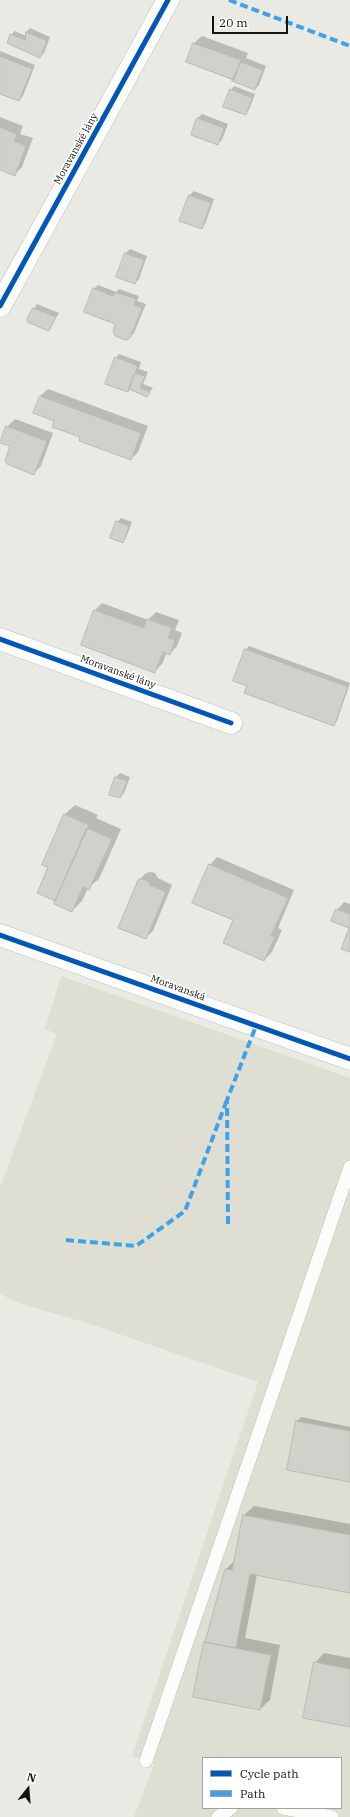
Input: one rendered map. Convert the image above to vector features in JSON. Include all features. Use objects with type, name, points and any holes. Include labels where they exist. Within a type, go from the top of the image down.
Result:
[{"type":"street","name":"Moravanské lány","points":[[0,306],[168,0]]},
{"type":"street","name":"Moravanské lány","points":[[0,638],[230,723]]},
{"type":"street","name":"Moravanská","points":[[0,935],[350,1059]]},
{"type":"lane","points":[[146,1761],[350,1167]]},
{"type":"lane","points":[[218,1817],[230,1809]]},
{"type":"lane","points":[[288,1809],[329,1817]]},
{"type":"shaded area","points":[[61,976],[350,1078],[350,1817],[134,1817],[154,1764],[132,1756],[258,1382],[84,1322],[21,1304],[0,1294],[0,1187],[57,1034],[45,1029]]},
{"type":"building","points":[[26,32],[47,41],[40,58],[7,43],[10,34],[25,40]]},
{"type":"building","points":[[193,43],[241,60],[234,80],[186,62]]},
{"type":"building","points":[[0,56],[32,69],[19,101],[0,94]]},
{"type":"building","points":[[241,62],[263,70],[255,90],[232,81]]},
{"type":"building","points":[[230,89],[252,98],[246,115],[223,107]]},
{"type":"building","points":[[197,118],[224,128],[218,145],[191,135]]},
{"type":"building","points":[[0,127],[17,134],[14,141],[26,146],[15,176],[0,170]]},
{"type":"building","points":[[189,195],[211,203],[202,229],[179,221]]},
{"type":"building","points":[[125,253],[144,260],[135,284],[116,277]]},
{"type":"building","points":[[93,288],[113,296],[115,292],[136,299],[134,305],[142,308],[130,338],[126,340],[115,336],[113,331],[115,324],[84,312]]},
{"type":"building","points":[[33,308],[56,317],[49,331],[27,322]]},
{"type":"building","points":[[115,357],[138,366],[128,392],[105,384]]},
{"type":"building","points":[[135,373],[145,376],[140,388],[150,392],[147,397],[129,389]]},
{"type":"building","points":[[40,396],[141,433],[131,460],[79,441],[80,437],[52,427],[54,421],[33,413]]},
{"type":"building","points":[[6,426],[47,441],[34,475],[7,464],[5,461],[10,446],[0,443]]},
{"type":"building","points":[[116,521],[129,526],[123,543],[110,538]]},
{"type":"building","points":[[94,610],[144,628],[147,619],[172,628],[168,638],[175,640],[170,655],[163,652],[155,673],[81,645]]},
{"type":"building","points":[[245,649],[348,687],[334,726],[244,693],[247,686],[233,681]]},
{"type":"building","points":[[115,777],[127,781],[120,798],[109,795]]},
{"type":"building","points":[[64,814],[89,825],[55,901],[37,893],[48,867],[42,865]]},
{"type":"building","points":[[87,828],[112,839],[89,890],[83,887],[72,912],[54,904]]},
{"type":"building","points":[[209,864],[288,898],[271,936],[275,937],[264,961],[223,943],[233,920],[192,903]]},
{"type":"building","points":[[143,879],[148,881],[150,885],[166,892],[146,939],[118,928],[138,880]]},
{"type":"building","points":[[336,909],[350,914],[350,952],[341,949],[349,928],[331,921]]},
{"type":"building","points":[[296,1421],[350,1431],[350,1482],[287,1470]]},
{"type":"building","points":[[243,1515],[350,1535],[350,1593],[250,1574],[236,1648],[205,1642],[225,1569],[232,1570]]},
{"type":"building","points":[[204,1642],[271,1655],[260,1710],[193,1697]]},
{"type":"building","points":[[314,1662],[350,1669],[350,1727],[303,1718]]},
{"type":"marked path","points":[[229,0],[350,46]]},
{"type":"marked path","points":[[228,1224],[227,1100],[256,1026]]},
{"type":"marked path","points":[[66,1240],[136,1246],[185,1211],[227,1100]]},
{"type":"cycle path","points":[[0,306],[168,0]]},
{"type":"cycle path","points":[[0,639],[231,723]]},
{"type":"cycle path","points":[[0,935],[350,1059]]}]
